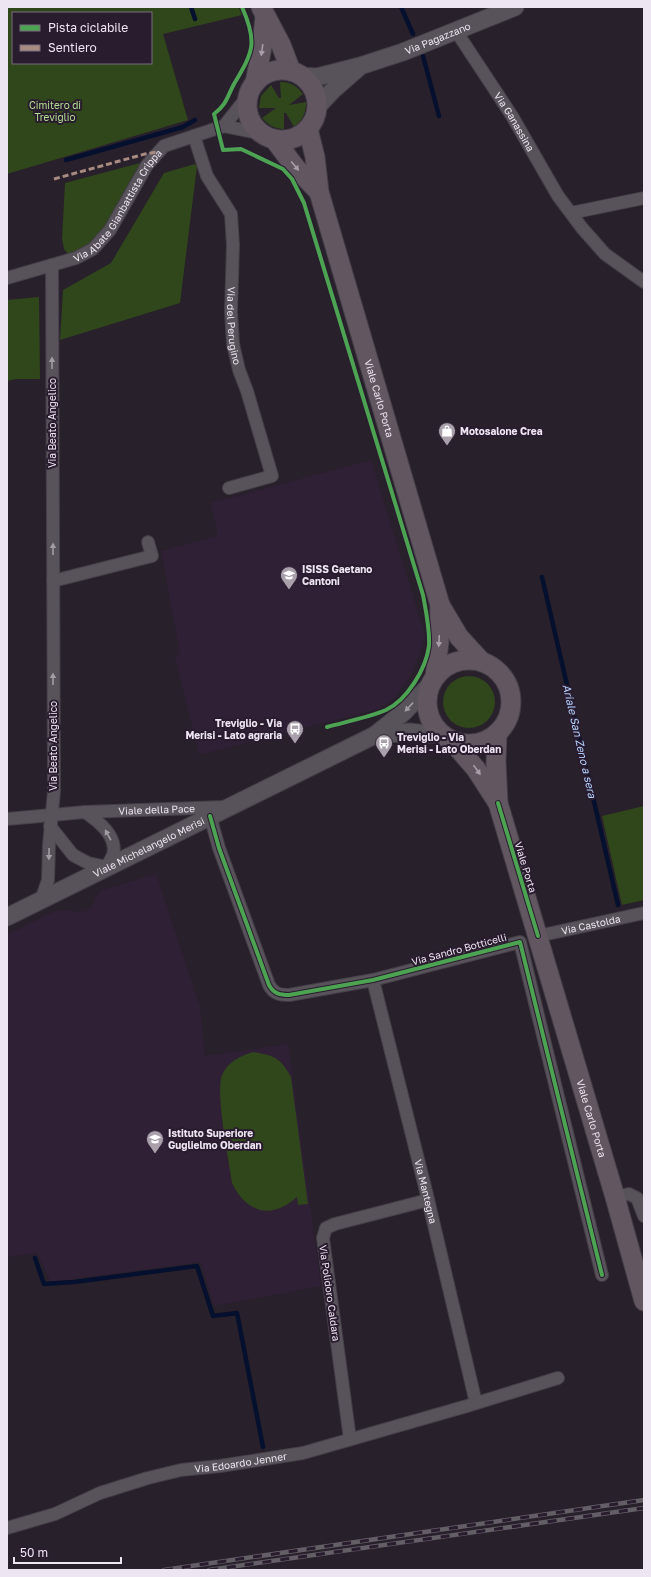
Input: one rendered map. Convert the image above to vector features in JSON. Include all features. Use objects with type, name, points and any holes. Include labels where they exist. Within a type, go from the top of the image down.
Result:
[{"type":"main road","name":"Via Pagazzano","points":[[296,74],[316,77],[360,66],[403,52],[515,7]]},
{"type":"main road","points":[[263,11],[296,74]]},
{"type":"main road","name":"Viale Carlo Porta","points":[[263,11],[262,47],[248,104],[249,115],[254,126],[268,136],[319,192]]},
{"type":"main road","name":"Via Pagazzano","points":[[317,106],[360,66]]},
{"type":"main road","points":[[253,88],[262,77],[271,72],[281,70],[296,74],[308,81],[316,98],[316,115],[308,129],[292,139],[283,140],[268,136]]},
{"type":"main road","name":"Viale Carlo Porta","points":[[308,129],[315,157],[319,192],[440,605],[459,637],[480,661]]},
{"type":"main road","name":"Viale Carlo Porta","points":[[432,681],[444,668],[455,662],[468,659],[480,661],[492,666],[502,675],[510,692],[510,712],[505,724],[497,733],[487,740],[475,744],[463,744],[446,737],[434,726],[426,705],[427,694],[432,681],[439,642],[440,605]]},
{"type":"main road","name":"Viale Michelangelo Merisi","points":[[7,917],[375,734],[404,712],[432,681]]},
{"type":"main road","name":"Viale Michelangelo Merisi","points":[[375,734],[410,732],[446,737]]},
{"type":"main road","points":[[497,733],[496,762],[498,803]]},
{"type":"main road","points":[[446,737],[476,768],[498,803]]},
{"type":"main road","name":"Viale Porta","points":[[498,803],[538,936]]},
{"type":"main road","name":"Viale Carlo Porta","points":[[538,936],[644,1301]]},
{"type":"street","name":"Via Ganassina","points":[[456,31],[512,116],[558,196],[605,254],[644,282]]},
{"type":"street","points":[[253,88],[224,126],[268,136]]},
{"type":"street","name":"Via Abate Gianbattista Crippa","points":[[7,278],[84,255],[97,246],[110,230],[144,169],[157,152],[164,146],[224,126]]},
{"type":"street","name":"Via del Perugino","points":[[194,136],[207,176],[231,214],[233,245],[231,312],[233,344],[239,370],[247,391],[272,476],[229,488]]},
{"type":"street","points":[[571,213],[644,198]]},
{"type":"street","name":"Via Beato Angelico","points":[[51,821],[54,791],[52,265]]},
{"type":"street","points":[[53,581],[152,556],[148,542]]},
{"type":"street","name":"Viale della Pace","points":[[7,819],[51,821],[85,812],[227,807]]},
{"type":"street","points":[[51,821],[73,855],[88,863],[107,867],[113,854],[113,844],[109,834],[99,822],[85,812]]},
{"type":"street","name":"Via Sandro Botticelli","points":[[210,816],[219,848],[273,991],[280,995],[289,995],[373,980],[520,942],[602,1275]]},
{"type":"street","points":[[41,900],[48,880],[51,821]]},
{"type":"street","name":"Via Castolda","points":[[538,936],[644,913]]},
{"type":"street","name":"Via Mantegna","points":[[373,980],[428,1200],[476,1403]]},
{"type":"street","points":[[615,1197],[629,1194],[638,1198],[644,1216]]},
{"type":"street","name":"Via Polidoro Caldara","points":[[350,1439],[323,1242],[326,1228],[335,1224],[428,1200]]},
{"type":"street","name":"Via Edoardo Jenner","points":[[7,1528],[55,1514],[100,1493],[148,1478],[182,1470],[220,1466],[303,1453],[558,1378]]},
{"type":"shaded area","name":"ISISS Gaetano Cantoni","points":[[371,460],[425,635],[411,676],[393,700],[378,709],[199,755],[175,656],[180,654],[161,551],[218,536],[211,503]]},
{"type":"shaded area","name":"Istituto Superiore Guglielmo Oberdan","points":[[156,874],[200,1007],[205,1056],[288,1044],[321,1286],[214,1306],[201,1262],[51,1282],[37,1253],[7,1257],[7,935],[53,912],[65,909],[76,912],[86,911],[93,906],[100,891]]},
{"type":"green space","name":"Cimitero di Treviglio","points":[[7,7],[239,7],[242,15],[163,34],[188,120],[7,174]]},
{"type":"green space","points":[[280,82],[293,85],[303,94],[289,105],[306,102],[303,116],[300,122],[294,127],[286,113],[284,113],[284,129],[272,126],[262,118],[276,108],[259,108],[261,96],[271,85],[279,98],[281,98]]},
{"type":"green space","points":[[140,163],[96,243],[69,255],[64,249],[62,239],[65,183]]},
{"type":"green space","points":[[195,164],[197,166],[180,303],[60,340],[63,290],[111,263],[164,173]]},
{"type":"green space","points":[[39,297],[40,379],[16,379],[7,381],[7,300]]},
{"type":"green space","points":[[464,676],[474,676],[488,683],[495,697],[495,707],[488,721],[474,728],[464,728],[454,724],[447,717],[443,707],[443,697],[447,687],[454,680]]},
{"type":"green space","points":[[644,806],[644,900],[622,905],[602,816]]},
{"type":"green space","points":[[253,1052],[266,1054],[276,1058],[284,1066],[291,1077],[308,1204],[298,1205],[297,1197],[278,1209],[269,1211],[260,1210],[252,1207],[245,1201],[232,1183],[221,1111],[220,1084],[222,1075],[231,1063],[240,1057]]},
{"type":"waterway","points":[[191,7],[195,19]]},
{"type":"waterway","name":"Ariale San Zeno a sera","points":[[401,7],[413,34]]},
{"type":"waterway","name":"Ariale San Zeno a sera","points":[[423,56],[439,116]]},
{"type":"waterway","points":[[66,160],[183,127],[195,120]]},
{"type":"waterway","name":"Ariale San Zeno a sera","points":[[542,577],[618,905]]},
{"type":"waterway","points":[[35,1258],[44,1284],[74,1282],[197,1266],[213,1316],[237,1313],[263,1447]]},
{"type":"railway","points":[[164,1570],[644,1500]]},
{"type":"railway","points":[[209,1570],[644,1508]]},
{"type":"marked path","points":[[54,179],[157,152]]},
{"type":"cycle path","points":[[242,7],[250,30],[252,39],[251,47],[246,64],[222,107],[214,114],[223,150],[241,149],[283,169],[292,179],[304,203],[423,595],[428,627],[429,646],[424,664],[420,674],[401,699],[380,713],[327,727]]},
{"type":"cycle path","points":[[498,803],[538,936]]},
{"type":"cycle path","points":[[210,816],[219,848],[269,985],[278,993],[289,995],[373,980],[520,942],[602,1275]]},
{"type":"place","name":"Motosalone Crea","points":[[447,446]]},
{"type":"place","name":"ISISS Gaetano Cantoni","points":[[289,590]]},
{"type":"place","name":"Treviglio - Via Merisi - Lato agraria","points":[[295,744]]},
{"type":"place","name":"Treviglio - Via Merisi - Lato Oberdan","points":[[384,758]]},
{"type":"place","name":"Istituto Superiore Guglielmo Oberdan","points":[[155,1154]]}]
